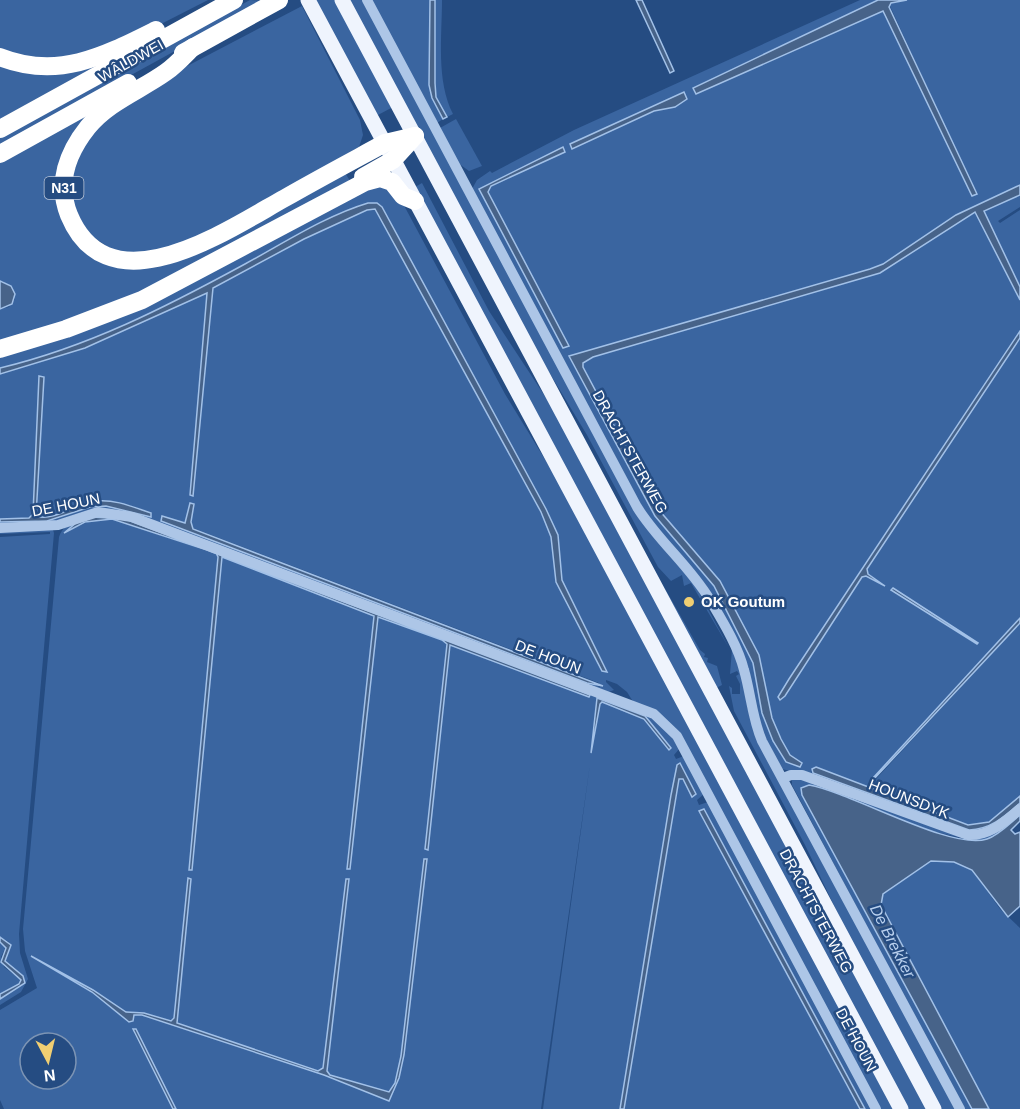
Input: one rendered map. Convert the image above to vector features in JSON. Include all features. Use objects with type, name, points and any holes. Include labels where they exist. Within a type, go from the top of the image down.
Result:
[{"type":"highway","points":[[0,57],[44,68],[83,63],[217,0]]},
{"type":"highway","name":"WÂLDWEI","points":[[0,129],[234,0]]},
{"type":"highway","name":"WÂLDWEI","points":[[0,154],[274,3]]},
{"type":"highway","name":"N31","points":[[193,47],[168,71],[106,110],[90,125],[73,150],[64,180],[67,208],[80,233],[102,252],[133,261],[153,260],[175,254],[221,234],[385,143]]},
{"type":"highway","points":[[385,143],[415,136]]},
{"type":"highway","points":[[321,204],[333,194],[393,160],[415,136]]},
{"type":"highway","points":[[0,349],[66,329],[142,300],[321,204],[380,178],[392,182],[403,196],[415,201]]},
{"type":"main road","name":"DRACHTSTERWEG","points":[[309,0],[901,1109]]},
{"type":"main road","name":"DRACHTSTERWEG","points":[[342,0],[934,1109]]},
{"type":"street","name":"DRACHTSTERWEG","points":[[367,0],[637,507],[656,535],[698,581],[721,619],[745,671],[757,730],[960,1109]]},
{"type":"street","name":"DE HOUN","points":[[0,528],[58,525],[98,512],[132,517],[654,714],[677,736],[876,1109]]},
{"type":"street","name":"HOUNSDYK","points":[[783,778],[802,775],[968,835],[977,836],[993,830],[1020,809]]},
{"type":"shaded area","points":[[0,0],[208,0],[118,46],[72,62],[0,53]]},
{"type":"shaded area","points":[[250,0],[266,1],[0,147],[0,137]]},
{"type":"shaded area","points":[[314,0],[336,0],[393,107],[376,116]]},
{"type":"shaded area","points":[[349,0],[363,0],[639,517],[694,583],[729,648],[691,583],[684,586],[682,575],[671,581],[658,567],[587,435],[529,339]]},
{"type":"shaded area","points":[[371,0],[430,0],[429,85],[432,98],[443,119],[437,123]]},
{"type":"shaded area","points":[[435,0],[442,0],[442,73],[453,114],[447,117],[436,97]]},
{"type":"shaded area","points":[[860,0],[878,0],[694,88],[696,94],[883,11],[972,196],[976,194],[889,4],[907,0],[1020,0],[1020,185],[956,215],[883,264],[870,269],[569,357],[655,516],[714,586],[753,663],[762,713],[773,741],[786,762],[800,767],[802,763],[790,755],[772,718],[759,655],[720,581],[659,510],[582,367],[583,363],[593,357],[880,273],[973,213],[978,213],[1020,300],[1020,331],[778,697],[780,700],[785,696],[862,577],[866,576],[885,586],[868,574],[867,569],[1020,338],[1020,618],[873,778],[876,779],[1020,623],[1020,796],[989,822],[968,825],[816,767],[811,772],[969,830],[989,827],[1020,803],[1020,807],[991,829],[968,833],[822,779],[782,769],[761,729],[748,666],[724,618],[705,584],[649,520],[472,189],[477,180],[490,171],[492,173],[574,130]],"holes":[[[684,93],[687,99],[675,107],[654,111],[573,148],[570,144]],[[563,148],[565,152],[491,186],[488,192],[568,345],[564,348],[479,189]],[[893,588],[977,644],[891,591]]]},
{"type":"shaded area","points":[[302,6],[360,120],[363,135],[359,147],[178,249],[119,254],[87,233],[67,191],[88,133],[151,85]]},
{"type":"shaded area","points":[[110,58],[0,119],[0,60]]},
{"type":"shaded area","points":[[104,105],[76,136],[69,222],[115,252],[144,267],[159,267],[211,246],[344,171],[350,181],[142,293],[0,345],[0,309],[9,307],[15,299],[3,281],[0,281],[0,162]]},
{"type":"shaded area","points":[[456,119],[482,166],[469,171],[458,163],[440,128]]},
{"type":"shaded area","points":[[422,183],[489,311],[556,413],[928,1109],[907,1109],[415,187]]},
{"type":"shaded area","points":[[381,184],[400,198],[505,394],[560,484],[895,1109],[880,1109],[688,750],[617,684],[606,680],[614,690],[606,693],[132,515],[0,526],[0,522],[56,519],[90,507],[106,506],[150,517],[151,512],[124,504],[102,501],[88,503],[50,516],[36,516],[44,377],[40,376],[33,514],[29,518],[0,519],[0,374],[85,348],[207,293],[190,495],[193,495],[213,288],[304,239],[367,210],[375,209],[541,512],[551,537],[556,582],[607,671],[562,580],[546,509],[377,203],[368,203],[354,208],[137,319],[47,355],[0,368],[0,358],[366,186]],"holes":[[[190,504],[194,504],[191,522],[193,528],[599,683],[600,687],[161,521],[162,516],[185,523]]]},
{"type":"shaded area","points":[[1020,195],[1020,207],[998,221],[1000,223],[1020,210],[1020,287],[984,211]]},
{"type":"shaded area","points":[[106,514],[131,519],[210,547],[644,712],[668,729],[680,748],[674,755],[676,759],[684,756],[704,794],[697,800],[699,805],[708,802],[873,1109],[865,1109],[703,809],[699,811],[860,1109],[624,1109],[679,779],[683,779],[692,796],[696,794],[680,763],[671,795],[620,1109],[543,1109],[590,764],[541,1109],[176,1109],[135,1029],[134,1033],[173,1109],[4,1109],[0,1100],[0,1010],[37,988],[25,951],[23,929],[59,537],[66,526],[85,517]],"holes":[[[103,515],[125,519],[227,555],[457,642],[589,696],[450,645],[428,849],[425,850],[447,644],[442,640],[378,617],[350,869],[347,869],[374,616],[222,557],[192,870],[189,870],[218,557],[216,554],[112,519],[92,520],[64,533],[76,523]],[[597,698],[645,716],[671,748],[668,749],[644,719],[602,702],[591,753]],[[424,859],[426,859],[402,1066],[389,1101],[324,1075],[142,1015],[134,1015],[133,1021],[129,1022],[92,992],[31,957],[93,990],[126,1012],[144,1013],[171,1021],[174,1018],[188,879],[191,878],[177,1023],[318,1071],[323,1068],[346,879],[349,879],[327,1071],[330,1075],[389,1092],[395,1083],[401,1056]]]},
{"type":"shaded area","points":[[0,530],[53,530],[54,533],[19,934],[20,953],[28,979],[21,992],[0,1005],[0,999],[25,983],[5,961],[10,949],[9,942],[0,937],[0,537],[50,534],[50,532],[0,534]]},
{"type":"shaded area","points":[[664,587],[700,650],[705,654],[704,657],[708,658],[707,662],[717,666],[722,685],[716,688]]},
{"type":"shaded area","points":[[732,649],[741,671],[749,715],[955,1109],[941,1109],[853,945],[805,845],[734,711],[729,686],[732,688],[732,694],[740,694],[740,684],[736,676],[739,674],[737,671],[730,674]]},
{"type":"shaded area","points":[[799,777],[954,833],[1001,830],[987,839],[976,841],[922,829],[855,799],[802,795],[972,1109],[964,1109],[792,785],[792,780]]},
{"type":"shaded area","points":[[931,861],[954,862],[972,870],[1000,909],[1020,928],[1020,1109],[989,1109],[881,905],[883,894]]},
{"type":"shaded area","points":[[0,942],[6,946],[1,957],[4,967],[21,980],[19,984],[0,994]]},
{"type":"water","points":[[430,0],[435,0],[435,83],[436,97],[447,117],[443,119],[432,98],[429,85]]},
{"type":"water","points":[[636,0],[642,0],[674,71],[670,73]]},
{"type":"water","points":[[878,0],[907,0],[891,3],[889,7],[977,194],[972,196],[883,11],[696,94],[693,88]]},
{"type":"water","points":[[684,92],[687,99],[675,107],[654,111],[572,149],[570,144]]},
{"type":"water","points":[[563,147],[565,152],[491,186],[488,192],[569,346],[563,348],[479,189]]},
{"type":"water","points":[[1020,185],[1020,195],[984,211],[1020,287],[1020,300],[975,212],[880,273],[593,357],[583,363],[583,367],[659,510],[720,581],[759,655],[772,718],[790,755],[802,763],[800,767],[786,762],[773,741],[762,713],[753,663],[714,586],[655,516],[569,356],[870,269],[883,264],[956,215]]},
{"type":"water","points":[[368,203],[377,203],[382,207],[546,509],[558,535],[562,580],[607,672],[602,671],[556,582],[551,537],[541,512],[375,209],[367,210],[304,239],[213,288],[193,496],[190,495],[207,293],[85,348],[0,374],[0,368],[64,349],[126,324],[215,280],[320,222]]},
{"type":"water","points":[[0,281],[11,286],[15,294],[12,304],[0,309]]},
{"type":"water","points":[[1020,331],[1020,338],[867,569],[868,574],[885,586],[866,576],[862,577],[785,696],[780,700],[778,697],[789,679]]},
{"type":"water","points":[[39,376],[44,377],[36,516],[50,516],[89,502],[103,501],[117,502],[137,508],[151,513],[151,517],[106,506],[90,507],[47,521],[0,522],[0,519],[29,518],[33,514]]},
{"type":"water","points":[[190,503],[194,504],[191,522],[193,529],[603,686],[587,683],[161,521],[162,516],[185,523]]},
{"type":"water","points":[[92,517],[125,519],[207,550],[112,519],[85,522],[64,533],[76,523]]},
{"type":"water","points":[[216,554],[590,695],[589,697],[450,645],[428,850],[425,849],[447,644],[442,640],[378,617],[350,869],[347,869],[374,616],[222,557],[192,870],[189,870],[218,557]]},
{"type":"water","points":[[893,588],[978,643],[891,590]]},
{"type":"water","points":[[1020,618],[1020,623],[874,779],[873,778]]},
{"type":"water","points":[[597,698],[645,716],[671,748],[669,750],[644,719],[602,702],[591,753]]},
{"type":"water","points":[[680,763],[696,794],[692,797],[683,779],[679,779],[624,1109],[620,1109],[671,795],[677,765]]},
{"type":"water","points":[[816,767],[968,825],[989,822],[1020,796],[1020,803],[991,825],[969,830],[813,773],[812,769]]},
{"type":"water","name":"De Brekker","points":[[809,785],[850,798],[926,829],[950,837],[971,840],[991,837],[1020,815],[1020,821],[1011,830],[1015,834],[1020,832],[1020,906],[1008,917],[972,870],[954,862],[931,861],[883,894],[881,905],[989,1109],[972,1109],[802,795],[801,788]]},
{"type":"water","points":[[704,809],[865,1109],[860,1109],[699,811]]},
{"type":"water","points":[[424,859],[427,859],[404,1055],[399,1078],[389,1101],[324,1075],[142,1015],[134,1015],[133,1021],[129,1022],[92,992],[31,956],[93,990],[126,1012],[144,1013],[171,1021],[174,1018],[188,878],[191,879],[177,1023],[318,1071],[323,1068],[346,879],[349,879],[327,1071],[330,1075],[389,1092],[395,1083],[401,1056]]},
{"type":"water","points":[[0,937],[11,945],[5,961],[23,976],[25,983],[0,999],[0,994],[19,984],[21,980],[1,962],[6,948],[0,942]]},
{"type":"water","points":[[133,1029],[136,1029],[176,1109],[173,1109]]},
{"type":"place","name":"OK Goutum","points":[[689,602]]}]
